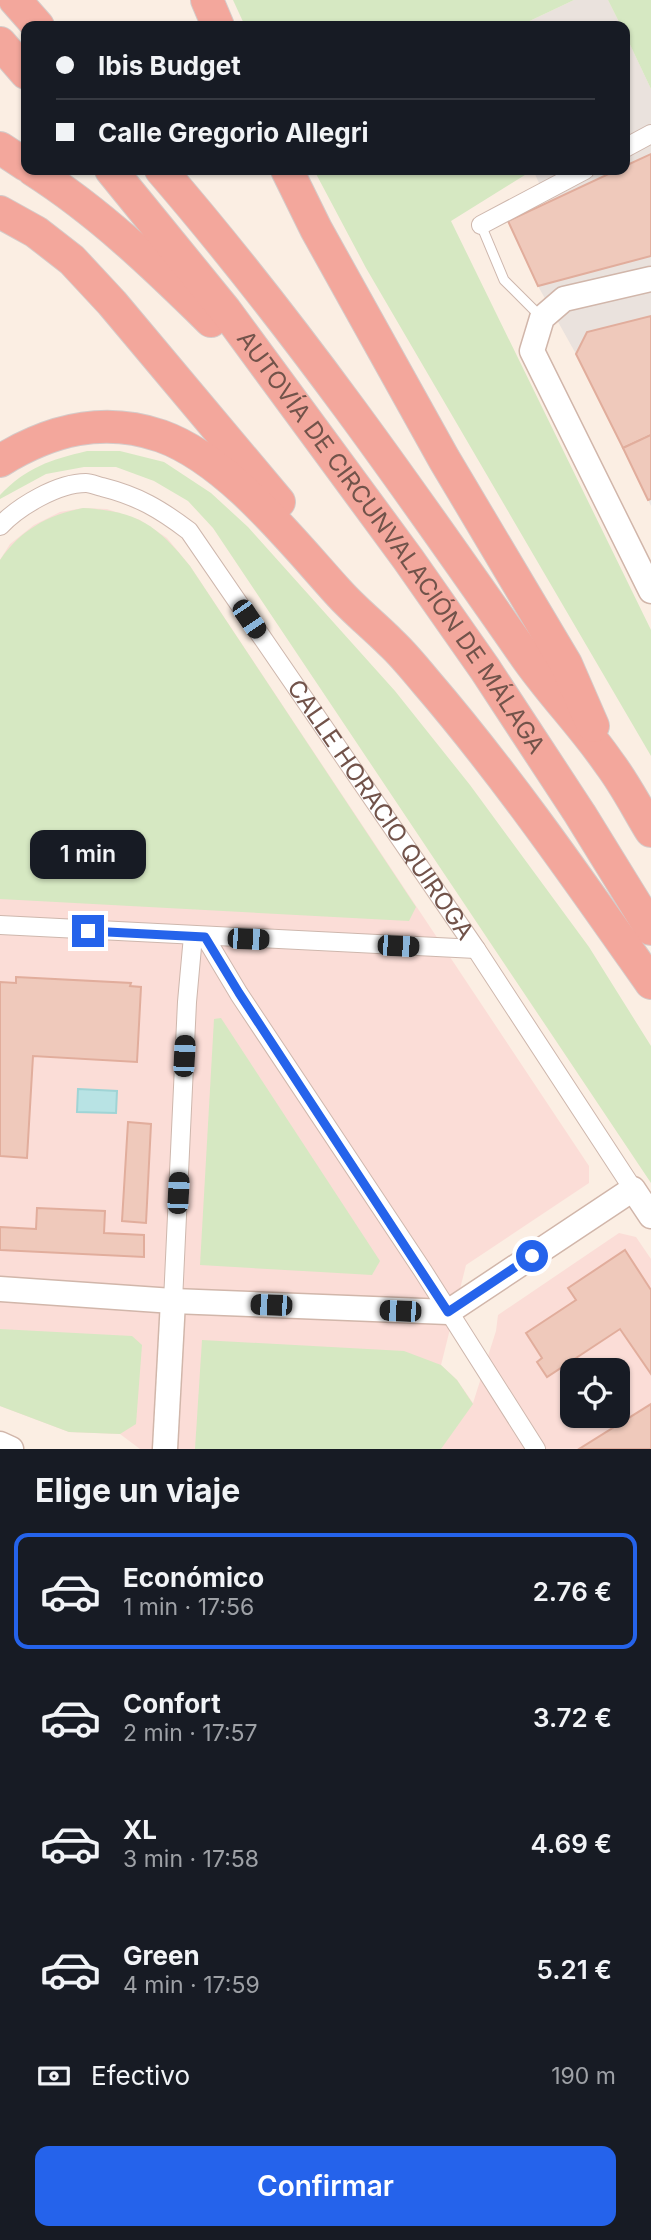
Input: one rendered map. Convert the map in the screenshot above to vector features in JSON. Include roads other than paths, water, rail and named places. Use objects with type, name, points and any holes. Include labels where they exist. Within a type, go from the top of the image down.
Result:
[{"type":"highway","points":[[15,0],[34,21]]},
{"type":"highway","points":[[207,0],[216,21]]},
{"type":"highway","points":[[0,43],[21,67]]},
{"type":"highway","points":[[0,148],[21,162]]},
{"type":"highway","points":[[41,175],[143,254],[212,322],[264,363]]},
{"type":"highway","name":"AUTOVÍA DE CIRCUNVALACIÓN DE MÁLAGA","points":[[115,175],[225,310],[408,559],[485,669],[651,929]]},
{"type":"highway","name":"AUTOVÍA DE CIRCUNVALACIÓN DE MÁLAGA","points":[[165,175],[307,351],[410,490],[541,680],[609,763],[651,831]]},
{"type":"highway","points":[[289,175],[316,229],[437,446],[566,664],[609,763]]},
{"type":"highway","points":[[0,212],[36,232],[72,260],[112,303],[366,603],[391,643]]},
{"type":"highway","points":[[0,461],[24,446],[57,433],[94,427],[132,428],[195,452],[227,476],[355,610],[391,643],[473,740],[587,892],[651,983]]},
{"type":"street","points":[[630,145],[651,134]]},
{"type":"street","points":[[481,225],[575,175]]},
{"type":"street","points":[[651,279],[564,299],[542,318],[533,351],[651,591]]},
{"type":"street","name":"CALLE HORACIO QUIROGA","points":[[0,526],[28,503],[54,491],[86,483],[122,492],[156,507],[188,531],[476,949],[651,1216]]},
{"type":"street","points":[[2,927],[476,949]]},
{"type":"street","points":[[157,1449],[166,1438],[187,1002],[199,937]]},
{"type":"street","points":[[199,937],[239,993],[536,1449]]},
{"type":"street","points":[[0,1289],[173,1301],[448,1312],[633,1189]]},
{"type":"street","points":[[0,1444],[11,1449]]},
{"type":"lane","points":[[481,225],[504,280],[542,318]]},
{"type":"water","points":[[78,1089],[117,1091],[116,1113],[77,1112]]}]
